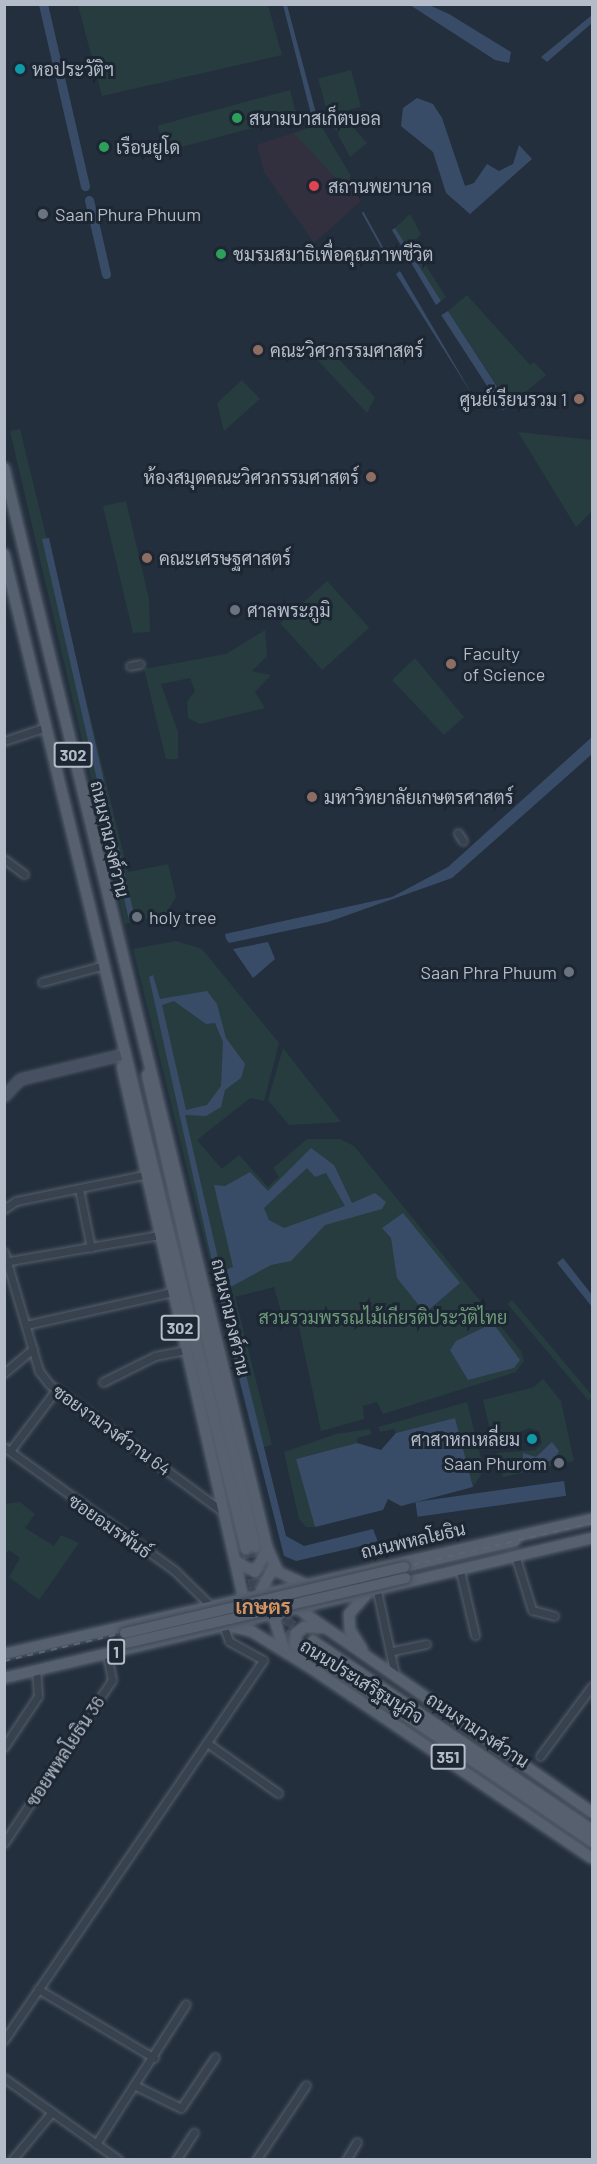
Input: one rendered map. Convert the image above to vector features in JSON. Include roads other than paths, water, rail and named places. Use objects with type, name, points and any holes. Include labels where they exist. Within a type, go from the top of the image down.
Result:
[{"type":"main road","name":"ถนนงามวงศ์วาน","points":[[4,468],[142,1042],[173,1144],[273,1567]]},
{"type":"main road","name":"ถนนงามวงศ์วาน","points":[[5,557],[121,1051],[144,1175],[233,1556],[250,1602]]},
{"type":"main road","name":"ถนนงามวงศ์วาน","points":[[121,1051],[151,1148],[251,1548],[151,1104],[142,1042]]},
{"type":"main road","name":"ถนนพหลโยธิน","points":[[4,1654],[183,1613],[250,1602],[298,1584],[592,1519]]},
{"type":"main road","name":"ถนนพหลโยธิน","points":[[4,1672],[126,1638],[405,1572],[592,1519]]},
{"type":"main road","name":"ถนนพหลโยธิน","points":[[405,1572],[592,1537]]},
{"type":"main road","name":"ถนนพหลโยธิน","points":[[4,1678],[249,1622],[278,1610],[299,1610],[516,1558],[592,1537]]},
{"type":"main road","points":[[233,1556],[241,1568],[255,1572],[267,1547]]},
{"type":"main road","points":[[225,1626],[250,1602],[273,1567],[298,1584],[278,1610],[276,1637],[288,1654]]},
{"type":"main road","points":[[362,1569],[349,1583],[356,1592],[373,1592]]},
{"type":"main road","points":[[368,1657],[350,1630],[349,1614],[373,1592]]},
{"type":"main road","points":[[250,1602],[278,1610]]},
{"type":"main road","points":[[250,1602],[249,1622],[273,1645]]},
{"type":"main road","name":"ถนนประเสริฐมนูกิจ","points":[[299,1610],[592,1812]]},
{"type":"main road","points":[[183,1613],[188,1636]]},
{"type":"main road","name":"ถนนประเสริฐมนูกิจ","points":[[225,1626],[251,1631],[312,1668],[592,1858]]},
{"type":"main road","points":[[312,1668],[297,1653],[296,1633],[304,1627],[327,1629]]},
{"type":"main road","name":"ถนนพหลโยธิน","points":[[4,1660],[126,1638]]},
{"type":"main road","name":"ถนนงามวงศ์วาน","points":[[592,1830],[310,1645],[592,1842]]},
{"type":"street","points":[[130,666],[140,664]]},
{"type":"street","points":[[4,741],[45,727]]},
{"type":"street","points":[[458,833],[463,842]]},
{"type":"street","points":[[5,860],[24,874]]},
{"type":"street","points":[[42,982],[101,966]]},
{"type":"street","points":[[4,1096],[20,1079],[121,1051]]},
{"type":"street","points":[[4,1209],[16,1201],[144,1175]]},
{"type":"street","points":[[79,1189],[91,1248]]},
{"type":"street","points":[[5,1261],[158,1235]]},
{"type":"street","name":"ซอยงามวงศ์วาน 64","points":[[4,1252],[39,1371],[56,1390],[223,1512]]},
{"type":"street","points":[[26,1325],[172,1292]]},
{"type":"street","points":[[4,1373],[33,1349]]},
{"type":"street","points":[[103,1382],[155,1356],[185,1350]]},
{"type":"street","points":[[7,1449],[56,1390]]},
{"type":"street","name":"ซอยอมรพันธ์","points":[[7,1449],[174,1570],[212,1607]]},
{"type":"street","points":[[516,1558],[532,1610],[554,1616]]},
{"type":"street","points":[[460,1571],[475,1635]]},
{"type":"street","points":[[373,1592],[393,1651],[395,1675]]},
{"type":"street","points":[[4,2040],[263,1660],[229,1641],[225,1626]]},
{"type":"street","points":[[393,1651],[426,1644]]},
{"type":"street","name":"ซอยพหลโยธิน 36","points":[[4,1843],[112,1680],[107,1654]]},
{"type":"street","points":[[4,1747],[38,1696],[36,1670]]},
{"type":"street","points":[[540,1756],[592,1686]]},
{"type":"street","points":[[207,1743],[278,1793]]},
{"type":"street","points":[[38,1989],[153,2058]]},
{"type":"street","points":[[96,2144],[136,2086],[186,2004]]},
{"type":"street","points":[[136,2086],[181,2108],[215,2057]]},
{"type":"street","points":[[4,2078],[118,2160]]},
{"type":"street","points":[[256,2160],[306,2085]]},
{"type":"street","points":[[12,2160],[51,2113]]},
{"type":"street","points":[[176,2160],[194,2132]]},
{"type":"street","points":[[346,2160],[357,2142]]},
{"type":"water","points":[[283,5],[287,5],[317,117],[312,118]]},
{"type":"water","points":[[410,5],[429,5],[449,14],[511,52],[509,63],[495,60]]},
{"type":"water","points":[[592,15],[592,23],[547,62],[541,57]]},
{"type":"water","points":[[417,98],[433,104],[442,118],[465,186],[474,183],[487,164],[499,171],[513,164],[519,145],[532,159],[470,214],[446,193],[433,152],[401,126],[403,108]]},
{"type":"water","points":[[395,228],[441,301],[436,305],[392,230]]},
{"type":"water","points":[[400,271],[473,396],[396,274]]},
{"type":"water","points":[[448,311],[510,406],[503,410],[441,315]]},
{"type":"water","points":[[49,538],[135,919],[129,920],[42,539]]},
{"type":"water","points":[[592,737],[592,754],[452,878],[328,922],[229,943],[226,939],[225,934],[392,897],[448,867]]},
{"type":"water","points":[[268,942],[275,959],[253,978],[233,949]]},
{"type":"water","points":[[153,975],[160,999],[207,991],[217,1004],[226,1038],[245,1064],[241,1078],[225,1090],[221,1107],[206,1116],[185,1115],[221,1271],[233,1267],[214,1185],[225,1186],[250,1172],[268,1191],[311,1148],[334,1165],[352,1203],[375,1193],[386,1202],[382,1209],[325,1225],[291,1261],[271,1265],[225,1290],[286,1536],[304,1546],[373,1529],[378,1542],[296,1561],[284,1556],[228,1334],[149,977]],"holes":[[[174,1001],[206,1024],[215,1023],[223,1042],[221,1086],[207,1105],[186,1110],[162,1005]],[[307,1168],[315,1177],[326,1173],[345,1206],[284,1228],[269,1220],[264,1208]]]},
{"type":"water","points":[[403,1213],[460,1283],[425,1313],[397,1278],[391,1238],[382,1228]]},
{"type":"water","points":[[563,1258],[592,1295],[592,1307],[557,1263]]},
{"type":"water","points":[[493,1323],[520,1360],[514,1368],[468,1380],[450,1350],[456,1341]]},
{"type":"water","points":[[455,1418],[473,1487],[401,1506],[388,1499],[383,1510],[315,1527],[296,1459],[357,1443],[381,1450],[396,1433]]},
{"type":"water","points":[[552,1442],[559,1451],[554,1460],[523,1466],[523,1453],[536,1457]]},
{"type":"water","points":[[564,1481],[566,1496],[418,1517],[415,1502]]},
{"type":"waterway","points":[[43,4],[85,186]]},
{"type":"waterway","points":[[89,200],[106,274]]},
{"type":"waterway","points":[[363,213],[382,247]]},
{"type":"waterway","points":[[472,394],[478,405]]},
{"type":"tunnel","points":[[255,1547],[266,1591]]},
{"type":"tunnel","points":[[246,1549],[258,1605]]},
{"type":"tunnel","points":[[274,1610],[313,1641]]},
{"type":"tunnel","points":[[273,1624],[307,1648]]},
{"type":"railway","points":[[4,1661],[592,1523]]},
{"type":"place","name":"หอประวัติฯ","points":[[20,69]]},
{"type":"place","name":"สนามบาสเก็ตบอล","points":[[237,118]]},
{"type":"place","name":"เรือนยูโด","points":[[104,147]]},
{"type":"place","name":"สถานพยาบาล","points":[[314,186]]},
{"type":"place","name":"Saan Phura Phuum","points":[[43,214]]},
{"type":"place","name":"ชมรมสมาธิเพื่อคุณภาพชีวิต","points":[[221,254]]},
{"type":"place","name":"คณะวิศวกรรมศาสตร์","points":[[258,350]]},
{"type":"place","name":"ศูนย์เรียนรวม 1","points":[[579,399]]},
{"type":"place","name":"ห้องสมุดคณะวิศวกรรมศาสตร์","points":[[371,477]]},
{"type":"place","name":"คณะเศรษฐศาสตร์","points":[[147,558]]},
{"type":"place","name":"ศาลพระภูมิ","points":[[235,610]]},
{"type":"place","name":"Faculty of Science","points":[[451,664]]},
{"type":"place","name":"มหาวิทยาลัยเกษตรศาสตร์","points":[[312,797]]},
{"type":"place","name":"holy tree","points":[[137,917]]},
{"type":"place","name":"Saan Phra Phuum","points":[[569,972]]},
{"type":"place","name":"ศาสาหกเหลี่ยม","points":[[532,1439]]},
{"type":"place","name":"Saan Phurom","points":[[559,1463]]},
{"type":"district","name":"เกษตร","points":[[263,1606]]},
{"type":"park label","name":"สวนรวมพรรณไม้เกียรติประวัติไทย","points":[[383,1317]]}]
